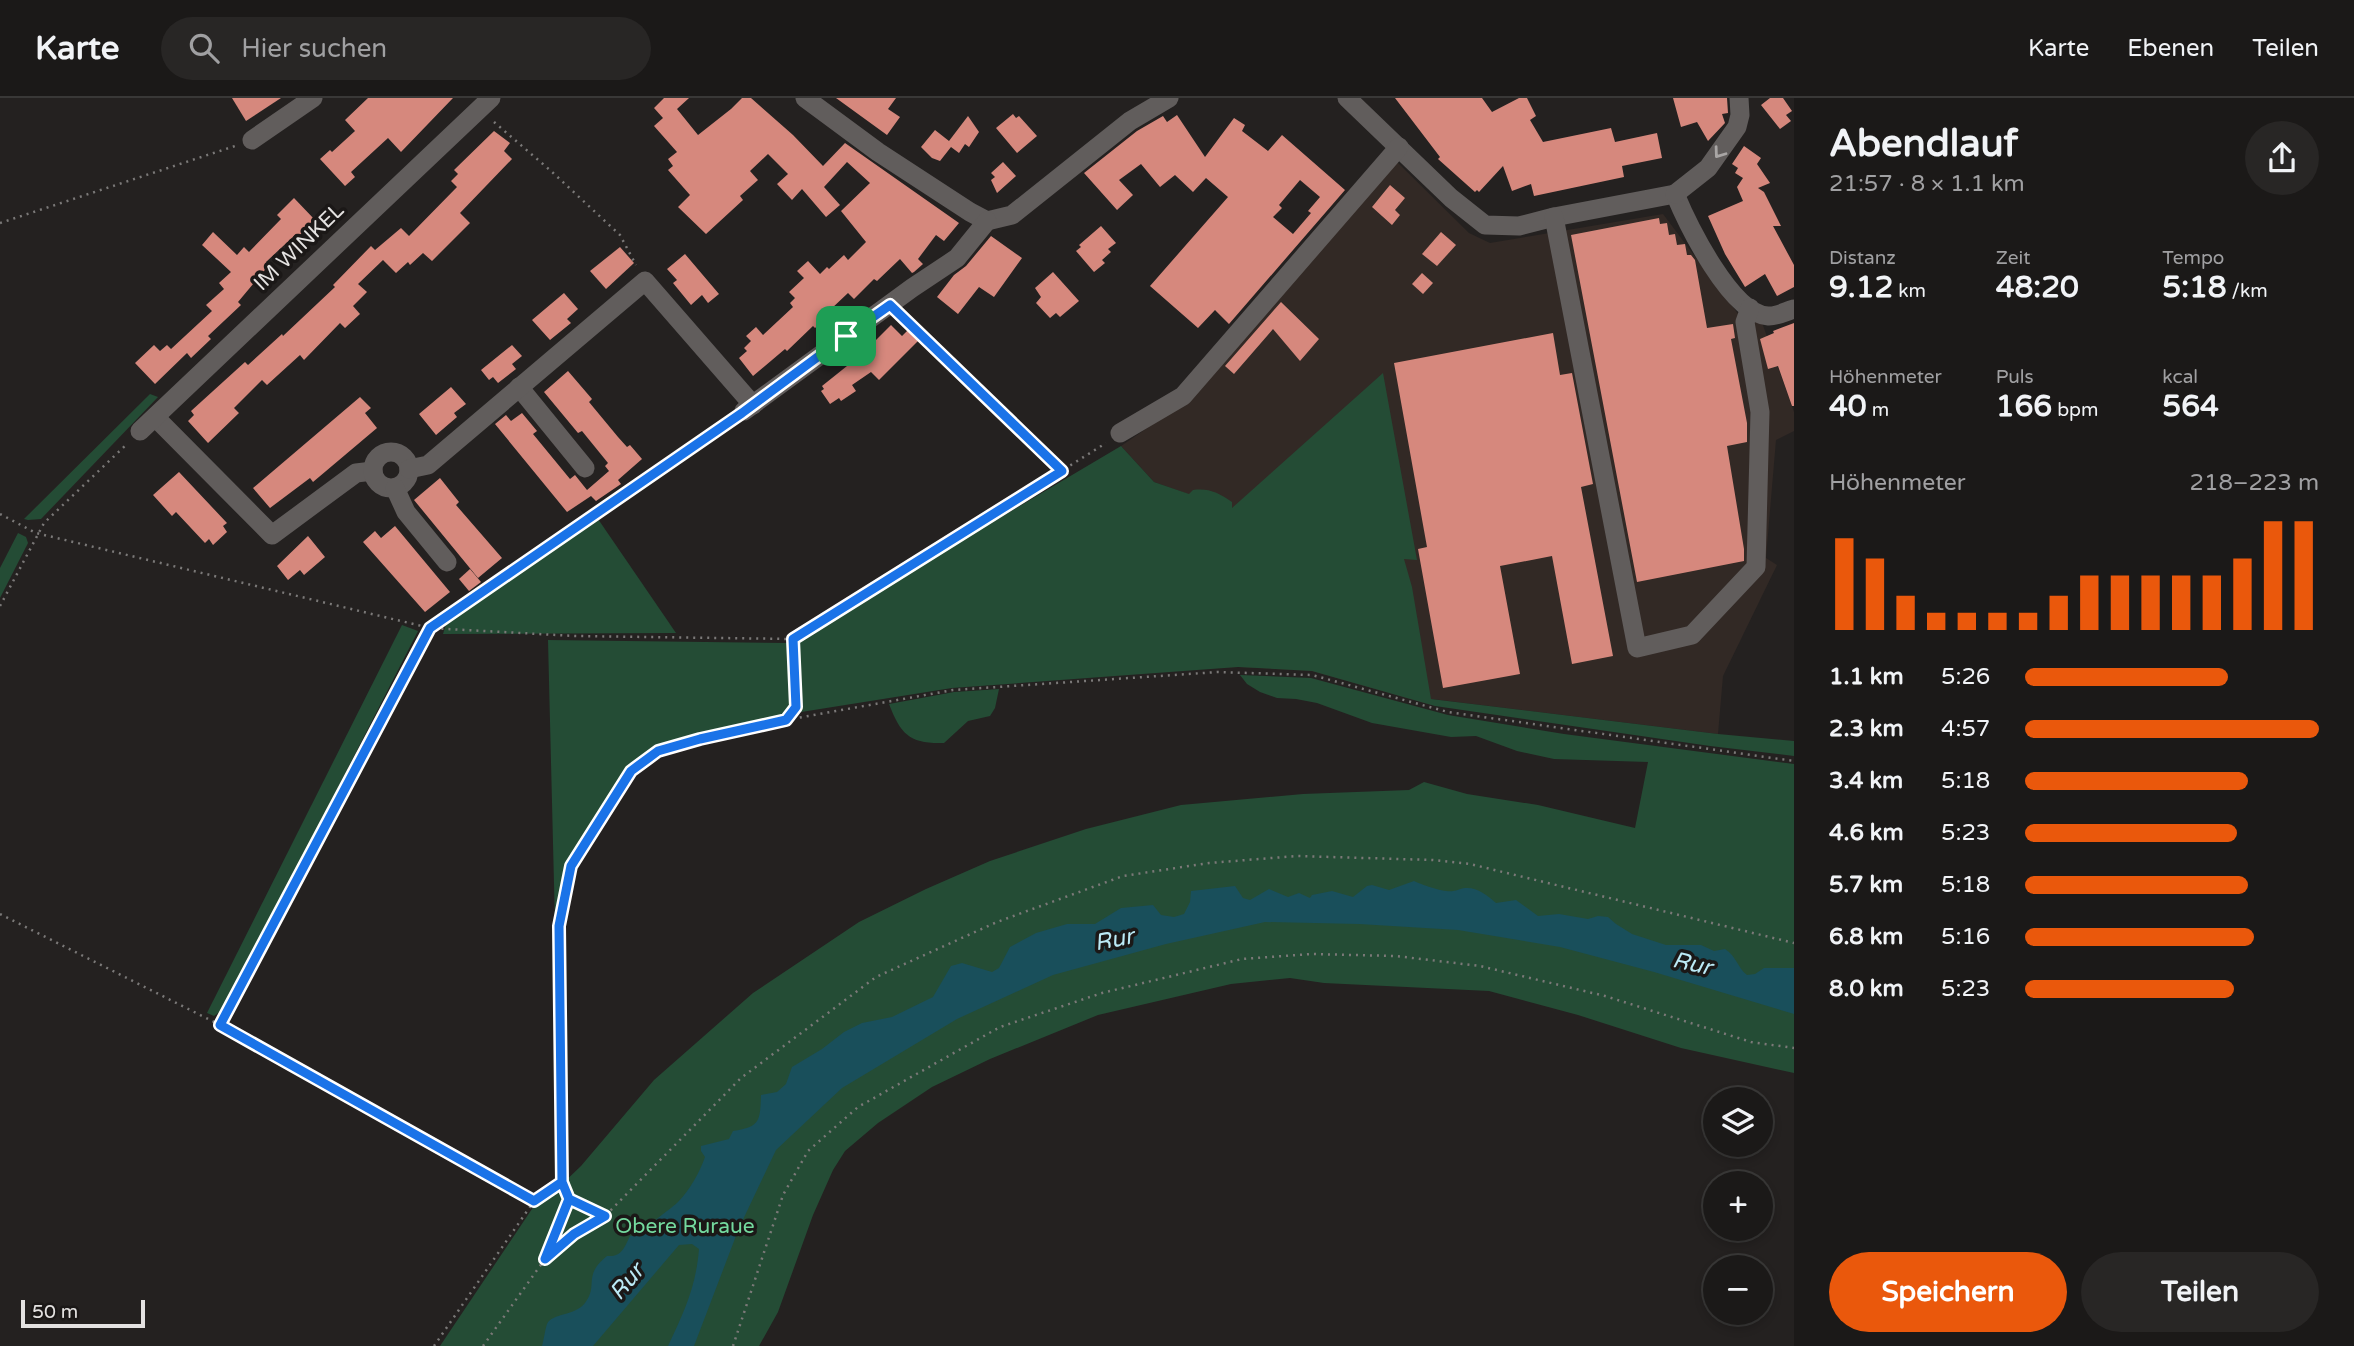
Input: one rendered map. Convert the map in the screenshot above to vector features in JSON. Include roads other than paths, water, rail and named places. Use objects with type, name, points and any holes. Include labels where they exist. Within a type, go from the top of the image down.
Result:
[{"type":"street","points":[[252,140],[313,98]]},
{"type":"street","points":[[805,98],[878,152],[970,212],[987,220],[1012,215],[1130,121],[1169,98]]},
{"type":"street","points":[[1347,98],[1451,198],[1485,225],[1519,226],[1675,194],[1708,168],[1737,127],[1740,115],[1739,98]]},
{"type":"street","name":"IM WINKEL","points":[[140,431],[484,103]]},
{"type":"street","points":[[1120,433],[1183,396],[1399,147]]},
{"type":"street","points":[[1675,194],[1690,230],[1716,271],[1743,305],[1768,316],[1794,309]]},
{"type":"street","points":[[1554,217],[1637,648],[1692,635],[1756,567],[1760,412],[1745,322],[1750,309]]},
{"type":"street","points":[[409,470],[428,465],[645,281],[748,409],[957,258],[987,220]]},
{"type":"street","points":[[519,387],[586,468]]},
{"type":"street","points":[[155,417],[272,535],[356,472],[373,471]]},
{"type":"street","points":[[393,452],[404,458],[409,470],[405,481],[395,488],[388,488],[377,482],[373,464],[381,455],[393,452]]},
{"type":"street","points":[[395,488],[406,512],[447,562]]},
{"type":"water","name":"Rur","points":[[1414,881],[1445,891],[1474,889],[1496,903],[1516,900],[1538,916],[1559,914],[1588,919],[1608,917],[1632,934],[1666,945],[1701,945],[1714,951],[1725,949],[1747,975],[1755,974],[1764,968],[1794,968],[1794,1014],[1560,947],[1458,930],[1265,922],[1166,944],[1053,975],[957,1019],[842,1088],[776,1150],[739,1228],[694,1346],[668,1346],[684,1310],[695,1275],[699,1249],[692,1244],[679,1245],[593,1346],[542,1346],[550,1320],[576,1310],[585,1303],[599,1263],[607,1256],[619,1253],[630,1236],[645,1234],[656,1220],[682,1198],[694,1181],[705,1157],[701,1146],[729,1139],[733,1131],[754,1124],[759,1116],[761,1095],[777,1092],[786,1084],[792,1067],[844,1032],[862,1023],[892,1017],[933,997],[951,966],[962,963],[992,972],[999,968],[1010,947],[1036,933],[1067,924],[1095,924],[1121,908],[1153,905],[1161,915],[1174,917],[1184,914],[1190,902],[1191,891],[1235,886],[1243,898],[1250,900],[1269,889],[1288,897],[1299,893],[1310,898],[1312,895],[1332,891],[1353,897],[1367,886],[1389,890]]},
{"type":"park label","name":"Obere Ruraue","points":[[685,1226]]}]
